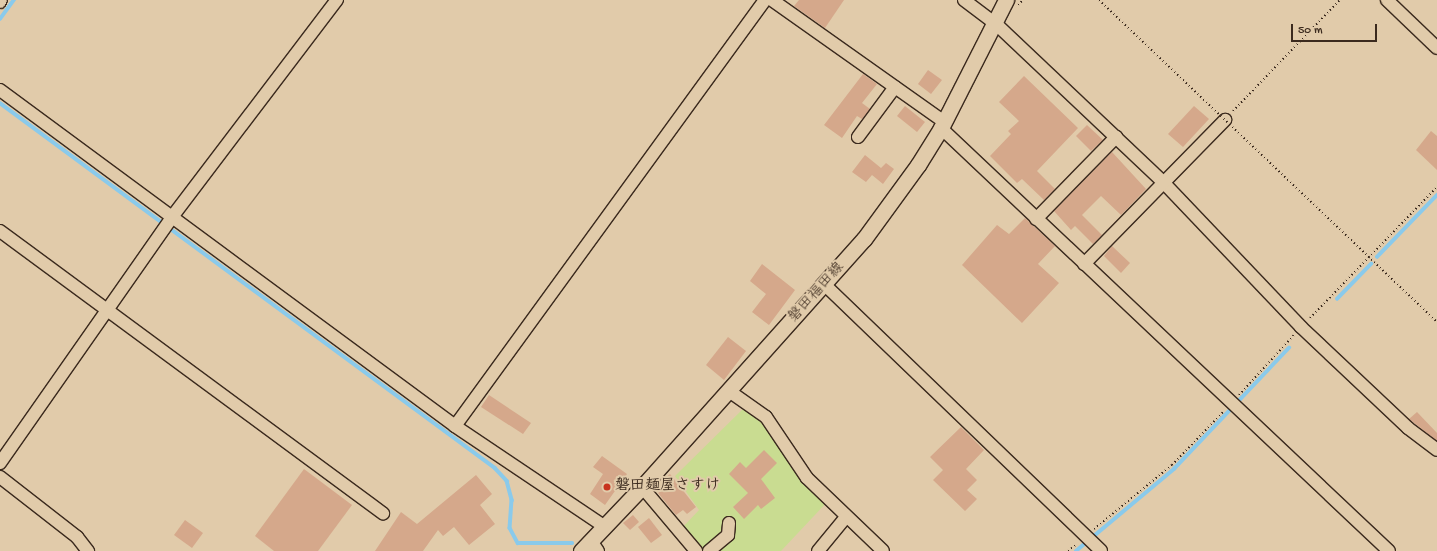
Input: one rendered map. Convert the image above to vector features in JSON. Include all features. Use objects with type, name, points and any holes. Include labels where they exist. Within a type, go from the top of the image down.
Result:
[{"type":"main road","name":"磐田福田線","points":[[590,548],[604,526],[642,487],[825,285],[890,204],[942,125],[1006,0]]},
{"type":"street","points":[[0,463],[172,217],[337,0]]},
{"type":"street","points":[[454,426],[764,0]]},
{"type":"street","points":[[772,0],[895,87],[942,125],[1036,219],[1390,551]]},
{"type":"street","points":[[964,0],[995,23],[1116,137],[1163,182],[1306,331],[1408,428],[1437,450]]},
{"type":"street","points":[[1388,0],[1437,48]]},
{"type":"street","points":[[858,137],[895,87]]},
{"type":"street","points":[[0,90],[454,426],[604,526]]},
{"type":"street","points":[[1084,264],[1225,120]]},
{"type":"street","points":[[1036,219],[1116,137]]},
{"type":"street","points":[[0,231],[383,513]]},
{"type":"street","points":[[825,285],[1093,544]]},
{"type":"street","points":[[729,391],[766,417],[807,478],[883,551]]},
{"type":"street","points":[[0,477],[77,537],[88,551]]},
{"type":"street","points":[[642,487],[696,551]]},
{"type":"street","points":[[818,551],[846,517]]},
{"type":"street","points":[[709,551],[728,535],[729,523]]},
{"type":"path","points":[[1099,0],[1437,322]]},
{"type":"path","points":[[1225,120],[1340,0]]},
{"type":"path","points":[[1093,544],[1172,465],[1235,406],[1306,331],[1370,258],[1437,187]]},
{"type":"green space","points":[[748,404],[829,500],[781,551],[700,551],[682,528],[699,510],[675,476]]},
{"type":"building","points":[[799,0],[844,0],[825,28],[794,6]]},
{"type":"building","points":[[928,70],[942,80],[931,94],[918,84]]},
{"type":"building","points":[[863,74],[877,84],[862,103],[870,109],[862,119],[857,116],[842,138],[824,125]]},
{"type":"building","points":[[1024,76],[1078,128],[1037,171],[1055,189],[1044,200],[1022,179],[1017,183],[990,156],[1011,134],[1008,131],[1019,121],[999,102]]},
{"type":"building","points":[[905,106],[925,122],[917,132],[897,116]]},
{"type":"building","points":[[1194,106],[1209,119],[1183,147],[1168,134]]},
{"type":"building","points":[[1087,125],[1103,140],[1091,151],[1076,136]]},
{"type":"building","points":[[1431,131],[1437,136],[1437,170],[1416,150]]},
{"type":"building","points":[[1112,152],[1146,189],[1121,215],[1101,196],[1082,215],[1102,235],[1093,244],[1075,226],[1071,230],[1054,211]]},
{"type":"building","points":[[865,155],[881,168],[886,163],[894,169],[883,184],[872,175],[866,182],[852,172]]},
{"type":"building","points":[[1025,218],[1055,246],[1038,264],[1059,283],[1022,323],[962,265],[997,225],[1009,234]]},
{"type":"building","points":[[1112,246],[1130,263],[1121,273],[1104,256]]},
{"type":"building","points":[[762,264],[795,290],[769,325],[752,312],[766,294],[750,281]]},
{"type":"building","points":[[728,337],[746,351],[724,380],[706,365]]},
{"type":"building","points":[[489,395],[531,423],[523,434],[481,407]]},
{"type":"building","points":[[1417,412],[1437,433],[1437,441],[1409,419]]},
{"type":"building","points":[[961,427],[984,450],[966,469],[977,480],[967,490],[977,499],[965,511],[933,480],[943,470],[930,457]]},
{"type":"building","points":[[764,450],[777,463],[761,479],[775,498],[761,509],[758,505],[744,519],[733,507],[748,493],[729,474],[740,462],[746,468]]},
{"type":"building","points":[[602,456],[627,474],[605,505],[590,494],[603,474],[593,467]]},
{"type":"building","points":[[304,469],[352,505],[318,551],[274,551],[255,536]]},
{"type":"building","points":[[670,474],[696,507],[687,514],[683,510],[676,515],[658,493],[665,488],[660,482]]},
{"type":"building","points":[[476,475],[492,494],[480,505],[495,524],[469,545],[454,527],[443,536],[438,530],[423,551],[375,551],[401,512],[417,524]]},
{"type":"building","points":[[633,515],[639,522],[630,530],[623,523]]},
{"type":"building","points":[[649,518],[662,535],[651,543],[638,527]]},
{"type":"building","points":[[185,520],[203,533],[192,548],[174,535]]},
{"type":"waterway","points":[[0,19],[14,0]]},
{"type":"waterway","points":[[0,103],[495,468],[507,481],[512,500],[510,528],[518,543],[572,543]]},
{"type":"waterway","points":[[1377,257],[1437,195]]},
{"type":"waterway","points":[[1337,299],[1371,264]]},
{"type":"waterway","points":[[1076,551],[1174,469],[1289,348]]},
{"type":"place","name":"磐田麺屋さすけ","points":[[607,487]]}]
